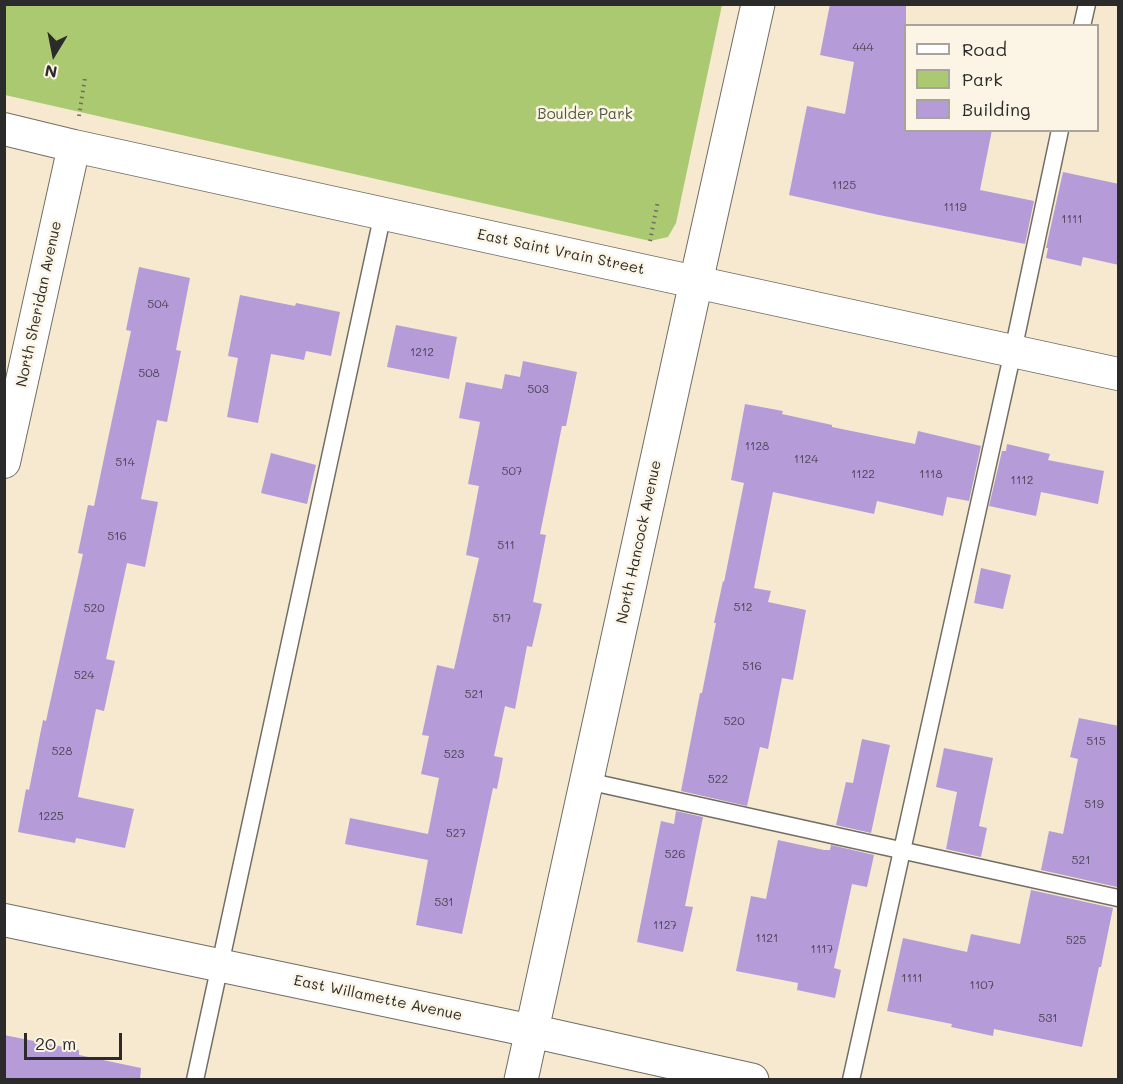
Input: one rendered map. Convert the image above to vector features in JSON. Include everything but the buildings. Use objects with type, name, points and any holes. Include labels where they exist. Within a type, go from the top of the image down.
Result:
[{"type":"main road","name":"North Hancock Avenue","points":[[521,1080],[758,4]]},
{"type":"main road","name":"East Willamette Avenue","points":[[532,1031],[752,1080]]},
{"type":"street","name":"East Saint Vrain Street","points":[[4,129],[1119,374]]},
{"type":"street","name":"North Sheridan Avenue","points":[[4,462],[74,146]]},
{"type":"street","name":"East Willamette Avenue","points":[[4,920],[532,1031]]},
{"type":"lane","points":[[1082,24],[1087,4]]},
{"type":"lane","points":[[851,1080],[1060,132]]},
{"type":"lane","points":[[195,1080],[383,213]]},
{"type":"lane","points":[[587,781],[1119,898]]},
{"type":"path","points":[[645,271],[658,201]]},
{"type":"green space","name":"Boulder Park","points":[[5,4],[722,5],[676,223],[668,237],[650,241],[5,95]]}]
